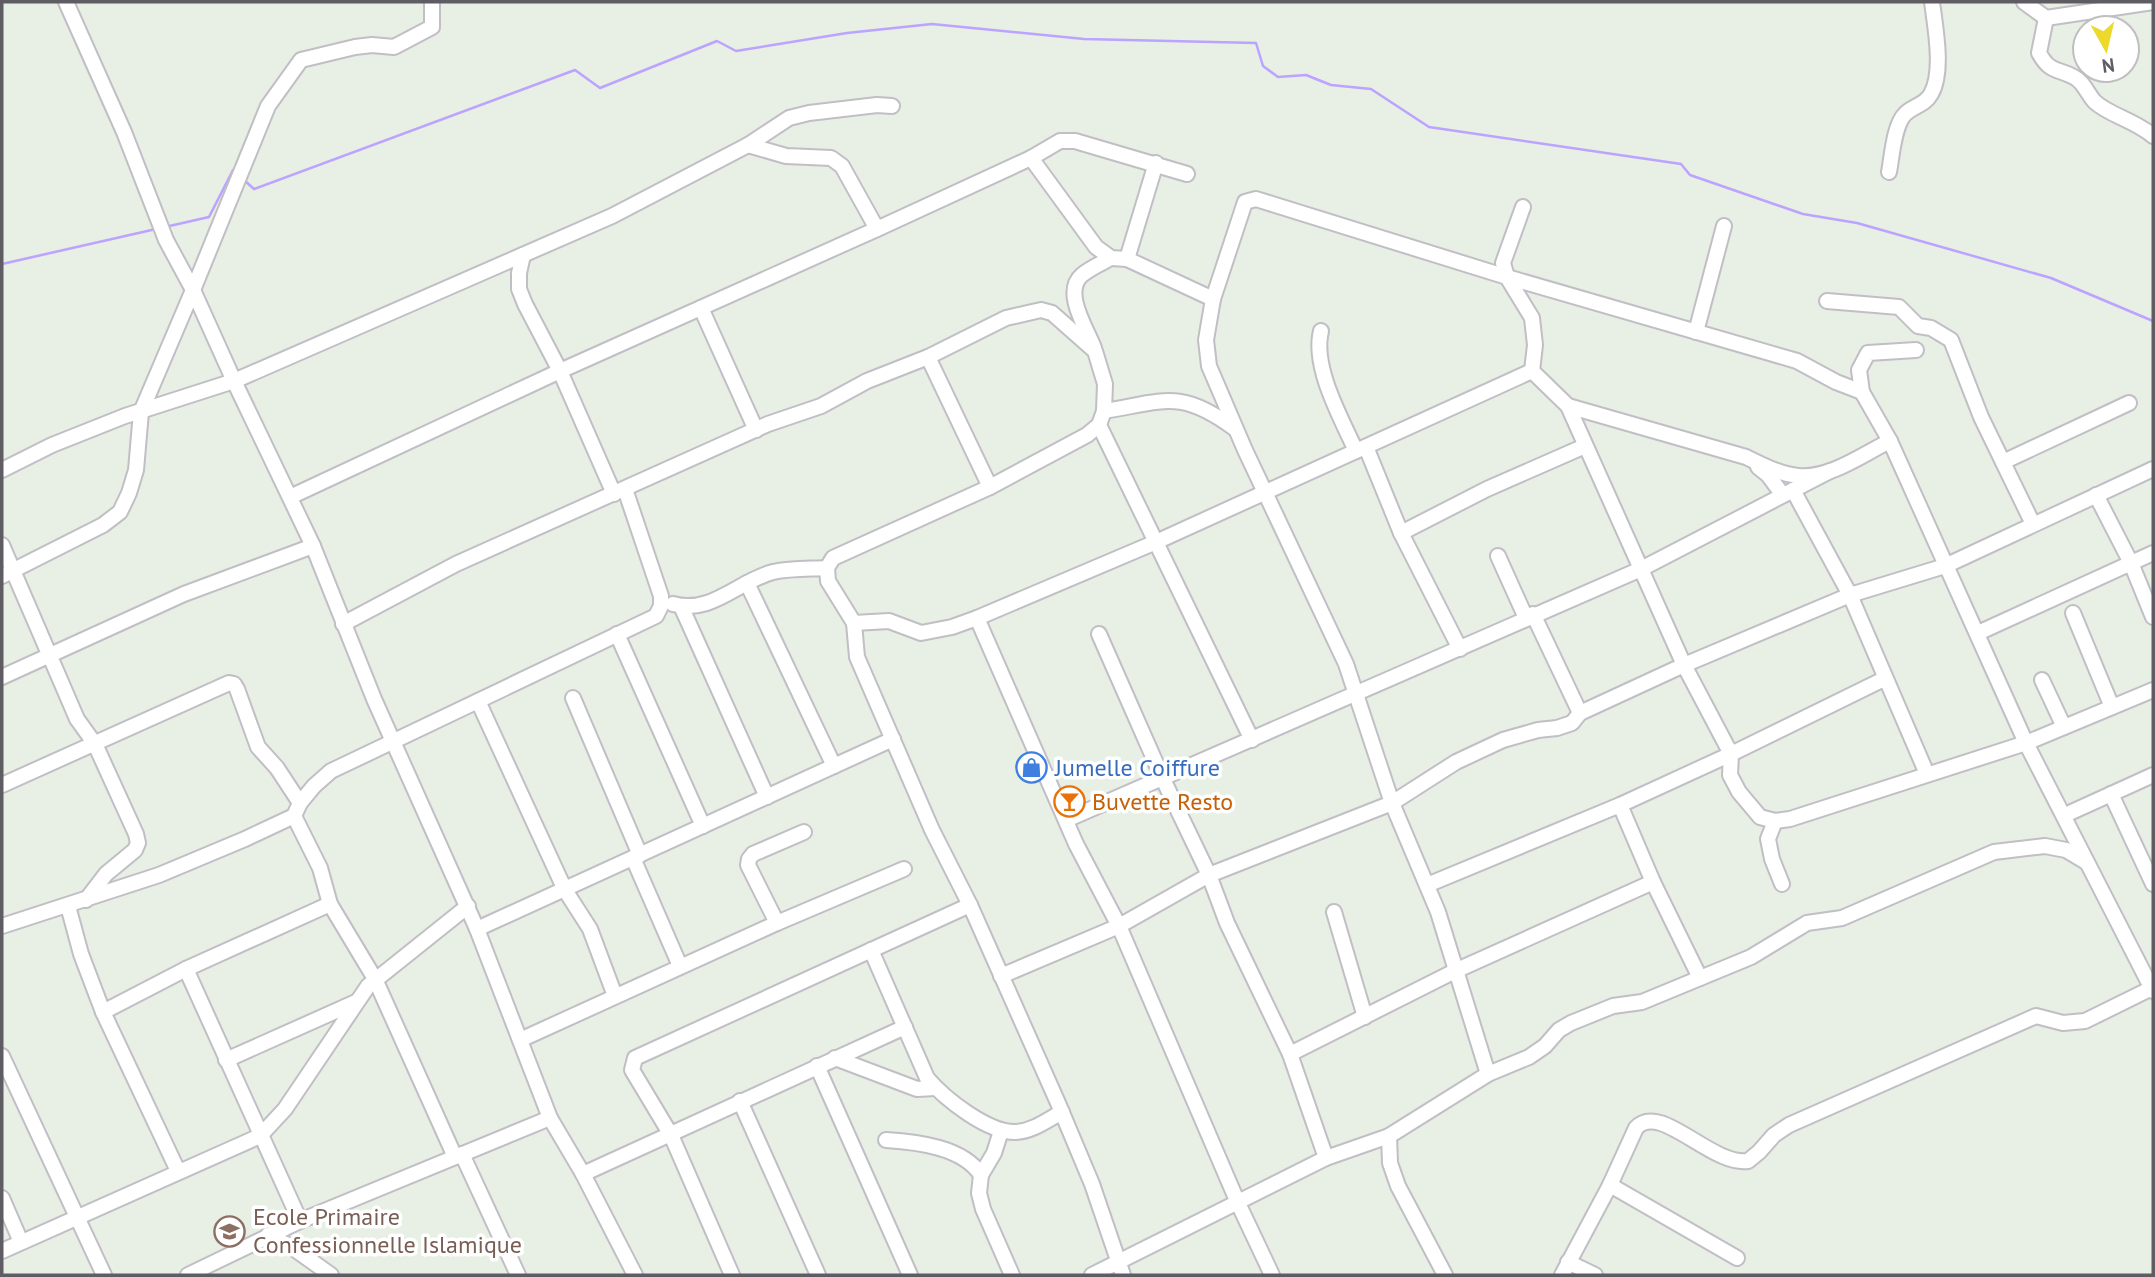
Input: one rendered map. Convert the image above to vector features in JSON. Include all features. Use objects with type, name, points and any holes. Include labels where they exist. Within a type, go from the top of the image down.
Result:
[{"type":"street","points":[[66,2],[124,132],[166,240],[193,290],[313,547],[374,699],[468,906],[550,1118],[583,1174],[635,1275]]},
{"type":"street","points":[[7,573],[103,526],[120,512],[136,470],[141,412],[268,106],[301,60],[355,47],[394,47],[432,27],[432,2]]},
{"type":"street","points":[[1889,172],[1894,140],[1904,114],[1923,103],[1931,94],[1936,80],[1937,47],[1932,2]]},
{"type":"street","points":[[2024,2],[2046,18],[2153,2]]},
{"type":"street","points":[[2046,18],[2039,53],[2045,63],[2054,70],[2076,77],[2096,103],[2142,126],[2153,136]]},
{"type":"street","points":[[2,470],[52,445],[125,416],[234,381],[612,216],[748,145],[789,118],[808,113],[877,105],[892,106]]},
{"type":"street","points":[[290,497],[560,371],[1031,158],[1060,141],[1075,141],[1187,174]]},
{"type":"street","points":[[748,145],[786,156],[831,158],[842,166],[877,229]]},
{"type":"street","points":[[1031,158],[1096,247],[1111,258],[1127,259],[1213,299]]},
{"type":"street","points":[[1127,259],[1156,163]]},
{"type":"street","points":[[1488,1074],[1438,912],[1392,803],[1371,732],[1346,664],[1209,366],[1206,340],[1213,299],[1245,202],[1256,199],[1507,277],[1797,361],[1836,382],[1862,392]]},
{"type":"street","points":[[1523,207],[1503,263],[1507,277],[1532,318],[1535,345],[1532,371]]},
{"type":"street","points":[[1696,331],[1724,226]]},
{"type":"street","points":[[519,289],[523,255]]},
{"type":"street","points":[[1111,258],[1081,276],[1073,288],[1074,299],[1105,384],[1104,411],[1099,425],[1087,435],[990,487],[833,558],[827,568],[828,581],[854,623],[857,657],[932,830],[970,905],[1062,1112],[1092,1184],[1120,1269]]},
{"type":"street","points":[[2,926],[159,875],[222,850],[297,810],[314,786],[331,771],[656,615],[661,600],[619,492],[519,289],[495,268]]},
{"type":"street","points":[[1827,300],[1899,307],[1918,326],[1931,328],[1951,340],[1981,417],[2033,524]]},
{"type":"street","points":[[701,308],[756,429]]},
{"type":"street","points":[[343,624],[456,564],[756,429],[821,406],[867,381],[928,357],[1006,318],[1041,310],[1052,313],[1095,351]]},
{"type":"street","points":[[1321,331],[1319,355],[1332,398],[1361,449],[1460,649]]},
{"type":"street","points":[[1595,1275],[1565,1269],[1610,1185],[1636,1128],[1647,1119],[1665,1123],[1698,1145],[1725,1158],[1748,1161],[1759,1153],[1773,1135],[1789,1125],[2036,1016],[2063,1023],[2085,1021],[2152,990],[2026,743],[1890,440],[1862,392],[1859,370],[1866,355],[1871,352],[1916,350]]},
{"type":"street","points":[[928,357],[990,487]]},
{"type":"street","points":[[1532,371],[1568,406],[1684,665],[1731,754],[1730,775],[1739,792],[1760,817],[1775,821],[1790,819],[2026,743],[2153,690]]},
{"type":"street","points":[[854,623],[889,621],[921,633],[952,627],[977,618],[1156,542],[1532,371]]},
{"type":"street","points":[[1104,411],[1170,400],[1189,402],[1213,413],[1236,429]]},
{"type":"street","points":[[2003,462],[2129,403]]},
{"type":"street","points":[[1568,406],[1746,457],[1773,470],[1799,476],[1830,471]]},
{"type":"street","points":[[1099,425],[1252,740]]},
{"type":"street","points":[[1066,820],[1641,569],[1890,440]]},
{"type":"street","points":[[1401,533],[1487,489],[1585,446]]},
{"type":"street","points":[[1746,457],[1788,493],[1850,595],[1927,774]]},
{"type":"street","points":[[1001,976],[1119,926],[1209,875],[1392,803],[1456,762],[1503,740],[1572,723],[1580,713],[1684,665],[1850,595],[1945,566],[2153,469]]},
{"type":"street","points":[[2095,495],[2131,563],[2153,617]]},
{"type":"street","points":[[2,545],[7,573],[50,655],[77,719],[95,744],[138,842],[135,850],[106,874],[86,900]]},
{"type":"street","points":[[2,677],[184,594],[313,547]]},
{"type":"street","points":[[1978,633],[2153,553]]},
{"type":"street","points":[[1498,556],[1580,713]]},
{"type":"street","points":[[661,600],[697,607],[711,603],[774,572],[827,568]]},
{"type":"street","points":[[747,583],[834,766]]},
{"type":"street","points":[[681,606],[767,797]]},
{"type":"street","points":[[2073,613],[2112,707]]},
{"type":"street","points":[[977,618],[1080,853],[1119,926],[1238,1203],[1272,1275]]},
{"type":"street","points":[[617,634],[703,826]]},
{"type":"street","points":[[1099,634],[1209,875],[1227,923],[1290,1054],[1326,1158]]},
{"type":"street","points":[[1427,885],[1620,805],[1884,679]]},
{"type":"street","points":[[2042,680],[2064,727]]},
{"type":"street","points":[[2,785],[215,688],[234,684],[258,747],[277,768],[297,810],[320,868],[330,904],[375,979],[518,1275]]},
{"type":"street","points":[[573,698],[681,966]]},
{"type":"street","points":[[478,701],[565,890],[590,929],[615,996]]},
{"type":"street","points":[[477,929],[894,739]]},
{"type":"street","points":[[2065,815],[2110,794],[2152,779]]},
{"type":"street","points":[[2110,794],[2153,884]]},
{"type":"street","points":[[1620,805],[1653,882],[1700,978]]},
{"type":"street","points":[[1775,821],[1768,839],[1772,859],[1782,884]]},
{"type":"street","points":[[777,923],[748,865],[749,859],[753,854],[804,832]]},
{"type":"street","points":[[1092,1275],[1120,1269],[1238,1203],[1326,1158],[1389,1136],[1488,1074],[1529,1057],[1545,1046],[1559,1030],[1571,1023],[1613,1006],[1642,1002],[1751,957],[1807,923],[1842,918],[1994,852],[2045,846],[2066,850],[2086,862]]},
{"type":"street","points":[[520,1040],[777,923],[904,869]]},
{"type":"street","points":[[1290,1054],[1455,971],[1653,882]]},
{"type":"street","points":[[103,1012],[186,969],[330,904]]},
{"type":"street","points":[[732,1275],[671,1135],[632,1070],[635,1058],[970,905]]},
{"type":"street","points":[[68,906],[80,954],[103,1012],[178,1171]]},
{"type":"street","points":[[2,1251],[260,1136],[285,1109],[375,979],[468,906]]},
{"type":"street","points":[[1334,912],[1365,1017]]},
{"type":"street","points":[[871,950],[927,1078],[935,1088],[962,1110],[1001,1131],[1017,1132],[1033,1128],[1062,1112]]},
{"type":"street","points":[[186,969],[300,1221]]},
{"type":"street","points":[[226,1060],[358,1002]]},
{"type":"street","points":[[583,1174],[905,1027]]},
{"type":"street","points":[[2,1056],[104,1275]]},
{"type":"street","points":[[835,1058],[917,1089],[935,1088]]},
{"type":"street","points":[[817,1066],[910,1275]]},
{"type":"street","points":[[740,1101],[818,1275]]},
{"type":"street","points":[[192,1275],[268,1235],[550,1118]]},
{"type":"street","points":[[1001,1131],[994,1153],[981,1175],[979,1193],[983,1209],[1013,1275]]},
{"type":"street","points":[[1389,1136],[1390,1163],[1398,1186],[1445,1275]]},
{"type":"street","points":[[886,1140],[925,1143],[970,1163],[981,1175]]},
{"type":"street","points":[[1610,1185],[1737,1258]]},
{"type":"street","points":[[2,1198],[21,1242]]},
{"type":"street","points":[[268,1235],[293,1248],[331,1275]]},
{"type":"waterway","points":[[244,180],[254,189],[575,70],[600,88],[717,41],[736,51],[847,33],[932,24],[1084,39],[1256,43],[1263,66],[1278,77],[1306,75],[1331,85],[1371,89],[1429,127],[1681,164],[1690,175],[1803,214],[1857,223],[2051,278],[2153,321]]},
{"type":"waterway","points":[[165,227],[209,217],[233,170],[236,173]]},
{"type":"waterway","points":[[2,264],[156,229]]},
{"type":"place","name":"Jumelle Coiffure","points":[[1032,768]]},
{"type":"place","name":"Buvette Resto","points":[[1069,802]]},
{"type":"place","name":"Ecole Primaire Confessionnelle Islamique","points":[[230,1231]]}]
